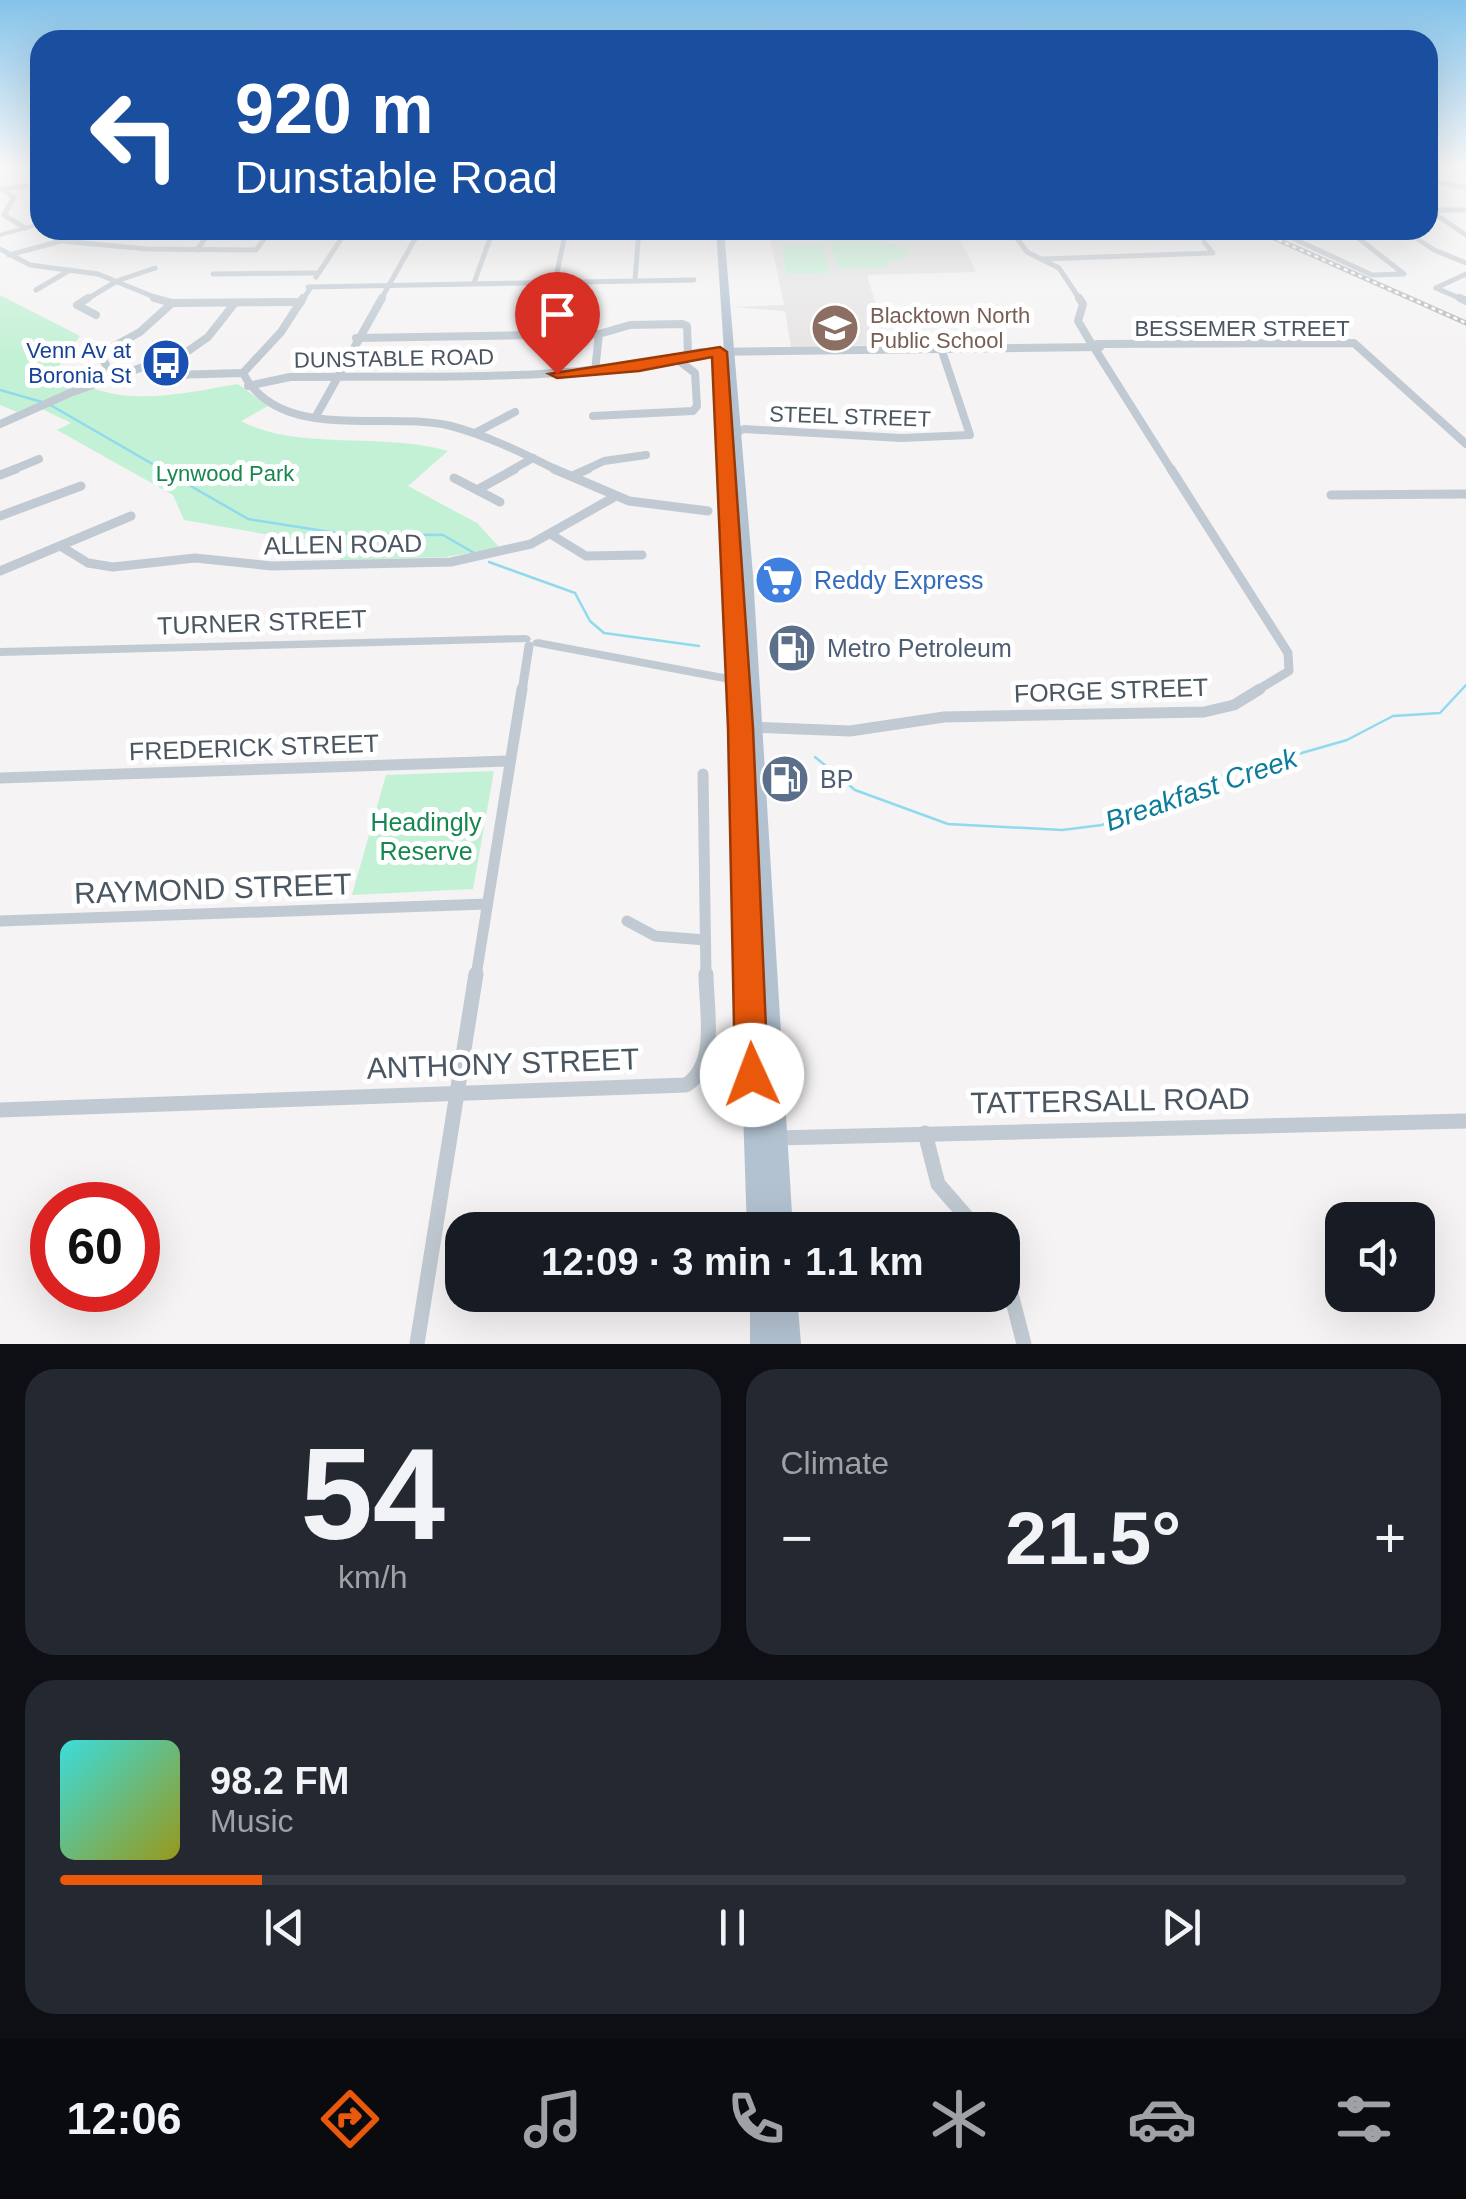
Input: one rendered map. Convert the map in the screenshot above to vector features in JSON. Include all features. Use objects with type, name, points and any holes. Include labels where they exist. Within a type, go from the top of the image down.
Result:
[{"type":"main road","points":[[717,240],[733,435],[744,682],[741,750],[765,1138],[778,1212]]},
{"type":"main road","points":[[744,682],[755,726],[765,1138],[760,1212]]},
{"type":"main road","points":[[762,1312],[763,1344]]},
{"type":"main road","points":[[786,1312],[788,1344]]},
{"type":"street","points":[[197,250],[204,240]]},
{"type":"street","points":[[9,255],[62,241],[256,250],[264,240]]},
{"type":"street","points":[[243,374],[254,356],[282,332],[340,240]]},
{"type":"street","points":[[315,418],[356,338],[392,284],[415,240]]},
{"type":"street","points":[[474,282],[489,240]]},
{"type":"street","points":[[554,282],[564,240]]},
{"type":"street","points":[[635,280],[638,240]]},
{"type":"street","points":[[1018,240],[1025,250],[1059,268],[1083,304],[1078,321],[1093,346]]},
{"type":"street","points":[[1296,240],[1372,275],[1404,274],[1361,240]]},
{"type":"street","points":[[1419,240],[1466,263]]},
{"type":"street","points":[[1043,259],[1213,253],[1204,242]]},
{"type":"street","points":[[0,249],[30,265],[71,269],[117,281],[142,295],[172,303],[301,302]]},
{"type":"street","points":[[96,315],[77,305],[117,281],[155,268]]},
{"type":"street","points":[[36,290],[71,269]]},
{"type":"street","points":[[213,274],[319,273]]},
{"type":"street","points":[[1466,274],[1436,288],[1466,300]]},
{"type":"street","points":[[314,285],[694,280]]},
{"type":"street","points":[[113,378],[100,354],[140,332],[172,303]]},
{"type":"street","points":[[0,424],[199,344],[234,304]]},
{"type":"street","points":[[356,338],[599,334],[630,325],[685,324],[688,354]]},
{"type":"street","points":[[595,372],[599,334]]},
{"type":"street","name":"BESSEMER STREET","points":[[724,352],[1354,343],[1466,444]]},
{"type":"street","name":"FORGE STREET","points":[[755,726],[850,731],[944,717],[1209,711],[1234,705],[1289,671],[1288,653],[1093,346]]},
{"type":"street","name":"STEEL STREET","points":[[733,435],[756,430],[823,430],[901,438],[970,435],[941,348]]},
{"type":"street","name":"DUNSTABLE ROAD","points":[[248,386],[282,378],[595,372],[688,354],[724,352]]},
{"type":"street","points":[[593,416],[693,411],[697,406],[695,373],[674,357]]},
{"type":"street","points":[[150,366],[172,375],[243,374]]},
{"type":"street","points":[[243,374],[248,386],[288,412],[315,418],[410,419],[475,432],[616,496],[654,506],[708,511]]},
{"type":"street","points":[[475,432],[515,412]]},
{"type":"street","points":[[572,476],[598,462],[646,455]]},
{"type":"street","points":[[476,490],[533,458]]},
{"type":"street","points":[[0,474],[38,459]]},
{"type":"street","points":[[454,478],[500,502]]},
{"type":"street","points":[[0,516],[81,486]]},
{"type":"street","points":[[1331,495],[1466,494]]},
{"type":"street","name":"ALLEN ROAD","points":[[62,547],[88,563],[108,567],[190,558],[266,566],[411,564],[484,557],[552,535],[616,496]]},
{"type":"street","points":[[0,571],[131,516]]},
{"type":"street","points":[[552,535],[586,556],[642,555]]},
{"type":"street","points":[[417,1344],[531,643]]},
{"type":"street","name":"TURNER STREET","points":[[0,652],[531,643],[744,682]]},
{"type":"street","points":[[741,750],[748,730],[755,726]]},
{"type":"street","name":"FREDERICK STREET","points":[[0,778],[510,761]]},
{"type":"street","name":"ANTHONY STREET","points":[[0,1110],[692,1082],[703,1070],[707,1054],[703,774]]},
{"type":"street","name":"RAYMOND STREET","points":[[0,921],[487,904]]},
{"type":"street","points":[[627,920],[645,935],[662,940],[705,940]]},
{"type":"street","name":"TATTERSALL ROAD","points":[[765,1138],[1466,1121]]},
{"type":"street","points":[[925,1133],[938,1184],[962,1212]]},
{"type":"street","points":[[1016,1312],[1024,1344]]},
{"type":"shaded area","points":[[771,240],[961,240],[976,272],[867,275],[888,345],[791,347],[785,311],[733,307],[784,305]]},
{"type":"green space","points":[[875,241],[902,247],[911,256],[886,263],[887,268],[839,269],[829,242]]},
{"type":"green space","points":[[782,245],[824,245],[830,273],[786,274]]},
{"type":"green space","points":[[0,295],[80,336],[58,367],[85,384],[17,412],[0,405]]},
{"type":"green space","name":"Lynwood Park","points":[[238,384],[268,406],[241,421],[263,430],[313,439],[422,445],[448,451],[408,486],[477,523],[500,548],[445,557],[340,560],[343,540],[293,539],[184,520],[173,495],[57,430],[71,423],[42,409],[92,388],[146,396]]},
{"type":"green space","name":"Headingly Reserve","points":[[494,771],[473,889],[352,895],[386,775]]},
{"type":"waterway","name":"Breakfast Creek","points":[[0,390],[42,402]]},
{"type":"waterway","name":"Breakfast Creek","points":[[52,406],[248,519],[343,534],[443,535],[476,554]]},
{"type":"waterway","name":"Breakfast Creek","points":[[489,562],[575,593],[590,621],[604,633],[699,646]]},
{"type":"waterway","name":"Breakfast Creek","points":[[815,757],[855,790],[948,824],[1062,830],[1102,825],[1218,777],[1347,740],[1393,716],[1440,713],[1466,685]]},
{"type":"railway","points":[[1279,240],[1466,323]]},
{"type":"place","name":"Blacktown North Public School","points":[[835,328]]},
{"type":"place","name":"Venn Av at Boronia St","points":[[166,363]]},
{"type":"place","name":"Reddy Express","points":[[779,580]]},
{"type":"place","name":"Metro Petroleum","points":[[792,648]]},
{"type":"place","name":"BP","points":[[785,779]]},
{"type":"route","points":[[557,374],[639,367],[682,355],[720,352],[740,728],[752,1075]]}]
